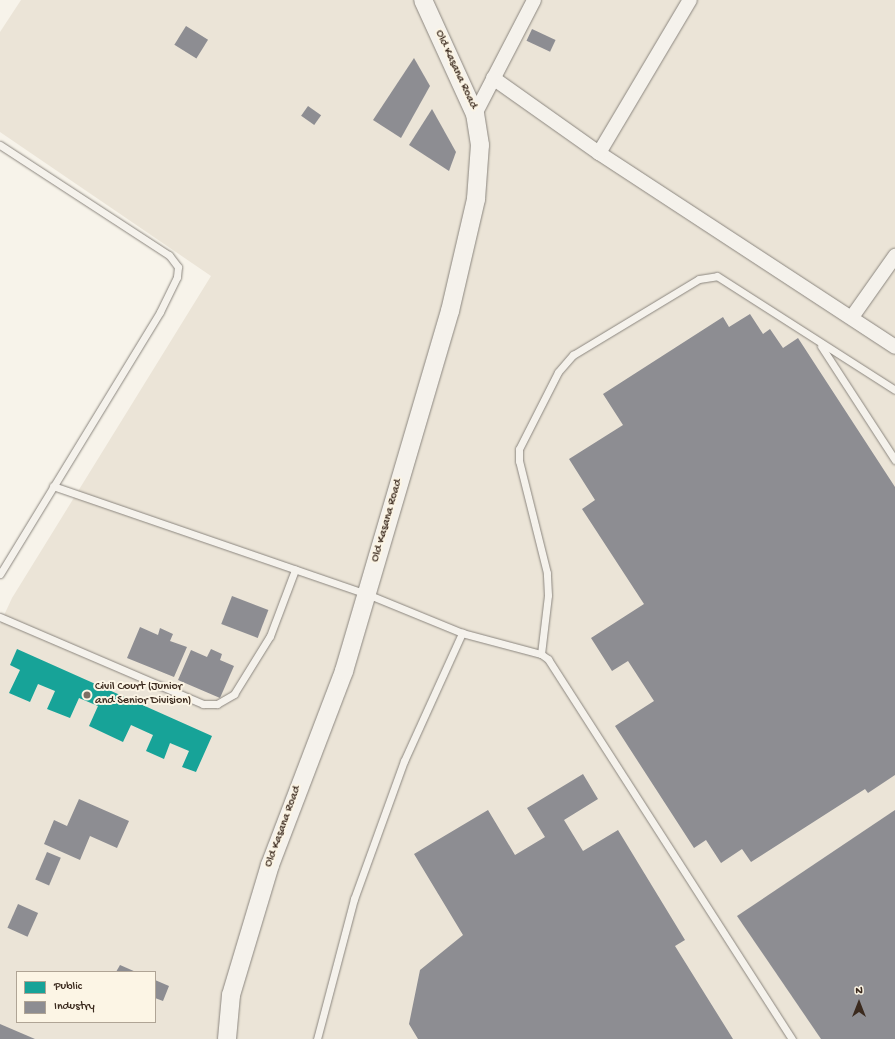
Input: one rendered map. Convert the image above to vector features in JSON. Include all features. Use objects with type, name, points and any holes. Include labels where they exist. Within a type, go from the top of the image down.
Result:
[{"type":"street","name":"Old Kasana Road","points":[[227,1039],[230,995],[270,865],[344,671],[450,311],[476,199],[480,145],[475,114],[423,0]]},
{"type":"street","points":[[475,114],[534,0]]},
{"type":"street","points":[[599,153],[690,0]]},
{"type":"street","points":[[493,78],[599,153],[852,317],[895,347]]},
{"type":"street","points":[[852,317],[895,256]]},
{"type":"lane","points":[[0,145],[169,255],[178,267],[177,277],[160,312],[0,574]]},
{"type":"lane","points":[[541,654],[548,584],[519,461],[519,449],[564,363],[573,355],[708,276],[726,280],[819,343],[895,390]]},
{"type":"lane","points":[[819,343],[895,460]]},
{"type":"lane","points":[[53,486],[367,594],[462,632],[541,654],[548,660],[792,1039]]},
{"type":"lane","points":[[0,617],[203,704],[217,704],[234,694],[270,636],[295,570]]},
{"type":"lane","points":[[317,1039],[349,914],[404,761],[462,632]]},
{"type":"shaded area","points":[[21,0],[895,0],[895,1039],[0,1039],[0,624],[12,598],[211,276],[0,132],[0,32]]},
{"type":"building: Public","points":[[17,649],[212,736],[196,772],[182,767],[189,751],[170,743],[164,759],[146,751],[153,735],[131,725],[123,742],[89,726],[98,706],[79,698],[70,718],[47,709],[55,691],[38,684],[30,702],[9,693],[20,670],[10,665]]},
{"type":"building: Industry","points":[[186,26],[208,40],[196,58],[174,45]]},
{"type":"building: Industry","points":[[532,29],[556,40],[550,52],[527,41]]},
{"type":"building: Industry","points":[[414,58],[430,86],[401,138],[373,120]]},
{"type":"building: Industry","points":[[308,106],[321,115],[314,125],[301,116]]},
{"type":"building: Industry","points":[[432,109],[456,152],[449,171],[409,145]]},
{"type":"building: Industry","points":[[750,314],[763,334],[770,329],[783,348],[798,338],[895,487],[895,775],[868,793],[865,789],[751,862],[742,849],[721,863],[706,840],[694,848],[615,726],[654,701],[628,661],[612,671],[591,638],[644,604],[582,509],[595,500],[569,459],[623,425],[603,394],[723,317],[729,327]]},
{"type":"building: Industry","points":[[232,596],[268,610],[258,638],[221,624]]},
{"type":"building: Industry","points":[[140,627],[158,635],[160,628],[173,634],[170,641],[187,647],[174,677],[127,658]]},
{"type":"building: Industry","points":[[211,649],[222,654],[220,660],[234,666],[220,698],[178,680],[191,650],[207,657]]},
{"type":"building: Industry","points":[[583,774],[598,799],[564,820],[583,851],[618,830],[685,940],[675,946],[733,1039],[418,1039],[409,1024],[420,970],[463,935],[414,854],[488,810],[515,855],[545,837],[527,808]]},
{"type":"building: Industry","points":[[79,799],[129,821],[117,848],[90,836],[80,860],[44,844],[54,820],[67,826]]},
{"type":"building: Industry","points":[[895,810],[895,1039],[821,1039],[737,916]]},
{"type":"building: Industry","points":[[47,852],[61,858],[49,885],[35,880]]},
{"type":"building: Industry","points":[[18,904],[38,913],[28,937],[7,928]]},
{"type":"building: Industry","points":[[120,965],[134,971],[117,971]]},
{"type":"building: Industry","points":[[156,980],[169,986],[163,1001],[156,998]]},
{"type":"building: Industry","points":[[0,1024],[35,1039],[0,1039]]},
{"type":"place","name":"Civil Court (Junior and Senior Division)","points":[[87,695]]}]
